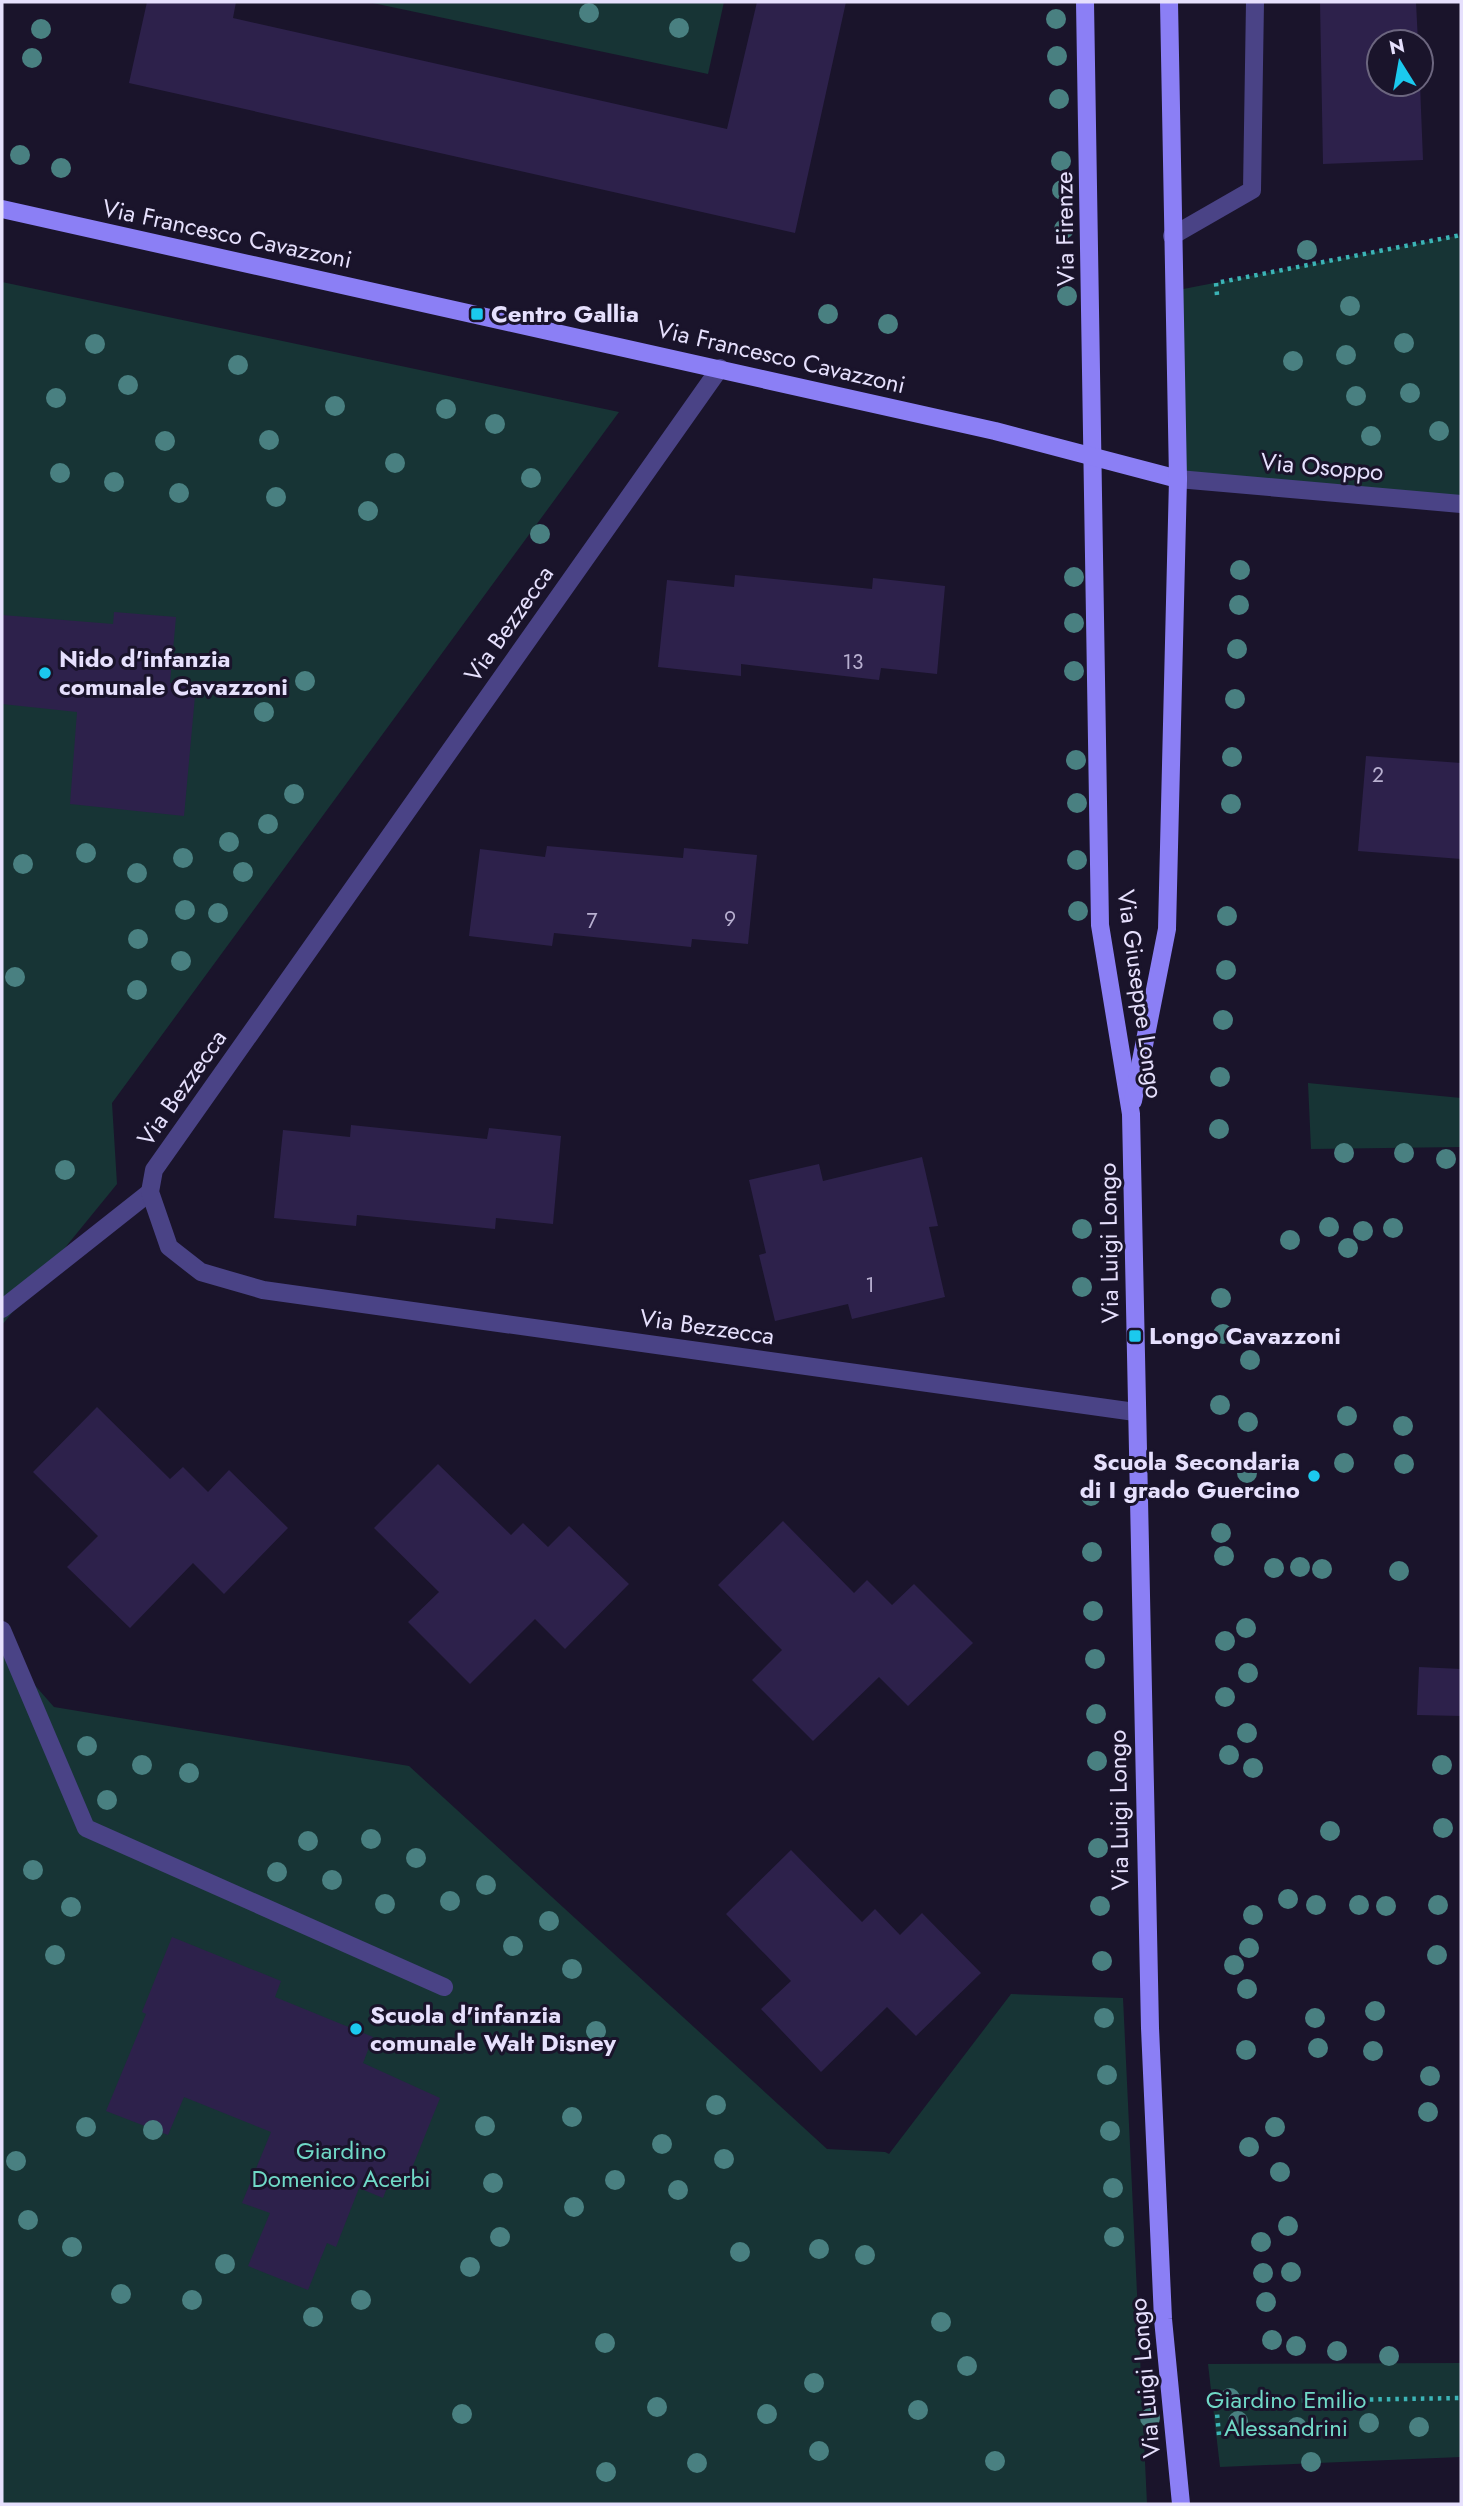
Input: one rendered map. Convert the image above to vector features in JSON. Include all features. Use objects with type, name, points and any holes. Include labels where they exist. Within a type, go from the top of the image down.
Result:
[{"type":"street","name":"Via Firenze","points":[[1085,2],[1094,456]]},
{"type":"street","points":[[1169,2],[1178,479]]},
{"type":"street","points":[[1172,236],[1252,190],[1255,2]]},
{"type":"street","name":"Via Francesco Cavazzoni","points":[[2,209],[720,368],[1094,456],[1178,479]]},
{"type":"street","name":"Via Bezzecca","points":[[720,368],[154,1170],[150,1192],[169,1247],[201,1272],[263,1290],[1135,1412]]},
{"type":"street","name":"Via Giuseppe Longo","points":[[1094,456],[1100,925],[1131,1114]]},
{"type":"street","name":"Via Giuseppe Longo","points":[[1131,1114],[1167,929],[1178,479]]},
{"type":"street","name":"Via Osoppo","points":[[1178,479],[1461,504]]},
{"type":"street","name":"Via Luigi Longo","points":[[1131,1114],[1135,1412],[1150,2042],[1163,2319],[1181,2504]]},
{"type":"street","points":[[2,1309],[150,1192]]},
{"type":"street","points":[[2,1630],[86,1828],[444,1986]]},
{"type":"path","points":[[1217,295],[1216,283],[1461,235]]},
{"type":"path","points":[[1219,2435],[1216,2402],[1461,2398]]},
{"type":"green space","points":[[368,2],[724,2],[708,74]]},
{"type":"green space","points":[[1461,235],[1461,504],[1178,479],[1173,291]]},
{"type":"green space","points":[[2,282],[619,412],[112,1103],[117,1184],[2,1325]]},
{"type":"green space","points":[[1308,1083],[1461,1098],[1461,1147],[1311,1149]]},
{"type":"green space","name":"Giardino Domenico Acerbi","points":[[2,1648],[54,1707],[409,1766],[827,2149],[889,2154],[1011,1994],[1123,1998],[1147,2504],[2,2504]]},
{"type":"green space","name":"Giardino Emilio Alessandrini","points":[[1461,2363],[1461,2457],[1220,2467],[1208,2364]]},
{"type":"building","points":[[147,2],[236,2],[233,18],[727,129],[757,2],[846,2],[795,233],[129,83]]},
{"type":"building","points":[[1320,2],[1416,2],[1417,28],[1365,28],[1365,98],[1421,98],[1423,160],[1323,164]]},
{"type":"building","points":[[735,575],[872,589],[873,578],[945,586],[937,674],[881,668],[879,680],[741,664],[741,676],[658,667],[667,580],[734,587]]},
{"type":"building","points":[[114,612],[176,617],[170,683],[196,685],[184,816],[70,804],[77,712],[2,704],[2,615],[113,624]]},
{"type":"building","points":[[1366,756],[1461,763],[1461,859],[1358,851]]},
{"type":"building","points":[[547,846],[683,858],[684,848],[757,855],[748,944],[692,939],[691,947],[554,933],[552,946],[469,936],[480,849],[545,857]]},
{"type":"building","points":[[351,1125],[487,1139],[489,1128],[561,1136],[553,1224],[496,1218],[495,1229],[357,1215],[356,1226],[274,1218],[283,1130],[350,1137]]},
{"type":"building","points":[[922,1157],[938,1226],[929,1227],[945,1297],[852,1319],[848,1304],[775,1321],[759,1255],[766,1253],[749,1180],[819,1164],[823,1181]]},
{"type":"building","points":[[97,1407],[170,1479],[183,1467],[208,1492],[229,1470],[288,1528],[224,1594],[193,1563],[130,1628],[67,1567],[98,1536],[33,1472]]},
{"type":"building","points":[[438,1464],[511,1535],[523,1523],[548,1547],[569,1526],[629,1584],[565,1649],[535,1619],[470,1684],[408,1622],[439,1592],[374,1528]]},
{"type":"building","points":[[783,1521],[854,1593],[867,1580],[892,1605],[914,1584],[973,1643],[908,1706],[879,1677],[813,1741],[752,1680],[782,1650],[718,1585]]},
{"type":"building","points":[[1419,1667],[1461,1669],[1461,1716],[1417,1715]]},
{"type":"building","points":[[791,1850],[862,1922],[875,1909],[900,1935],[922,1913],[981,1973],[916,2036],[887,2007],[821,2072],[761,2009],[791,1981],[726,1914]]},
{"type":"building","points":[[172,1937],[281,1981],[275,1997],[373,2037],[363,2063],[440,2098],[408,2178],[393,2172],[383,2198],[359,2188],[336,2247],[327,2243],[308,2290],[248,2266],[270,2213],[242,2203],[271,2132],[184,2097],[168,2135],[106,2111],[146,2014],[142,2012]]},
{"type":"place","name":"Centro Gallia","points":[[477,314]]},
{"type":"place","name":"Nido d'infanzia comunale Cavazzoni","points":[[45,673]]},
{"type":"place","name":"Longo Cavazzoni","points":[[1135,1336]]},
{"type":"place","name":"Scuola Secondaria di I grado Guercino","points":[[1314,1476]]},
{"type":"place","name":"Scuola d'infanzia comunale Walt Disney","points":[[356,2029]]}]
